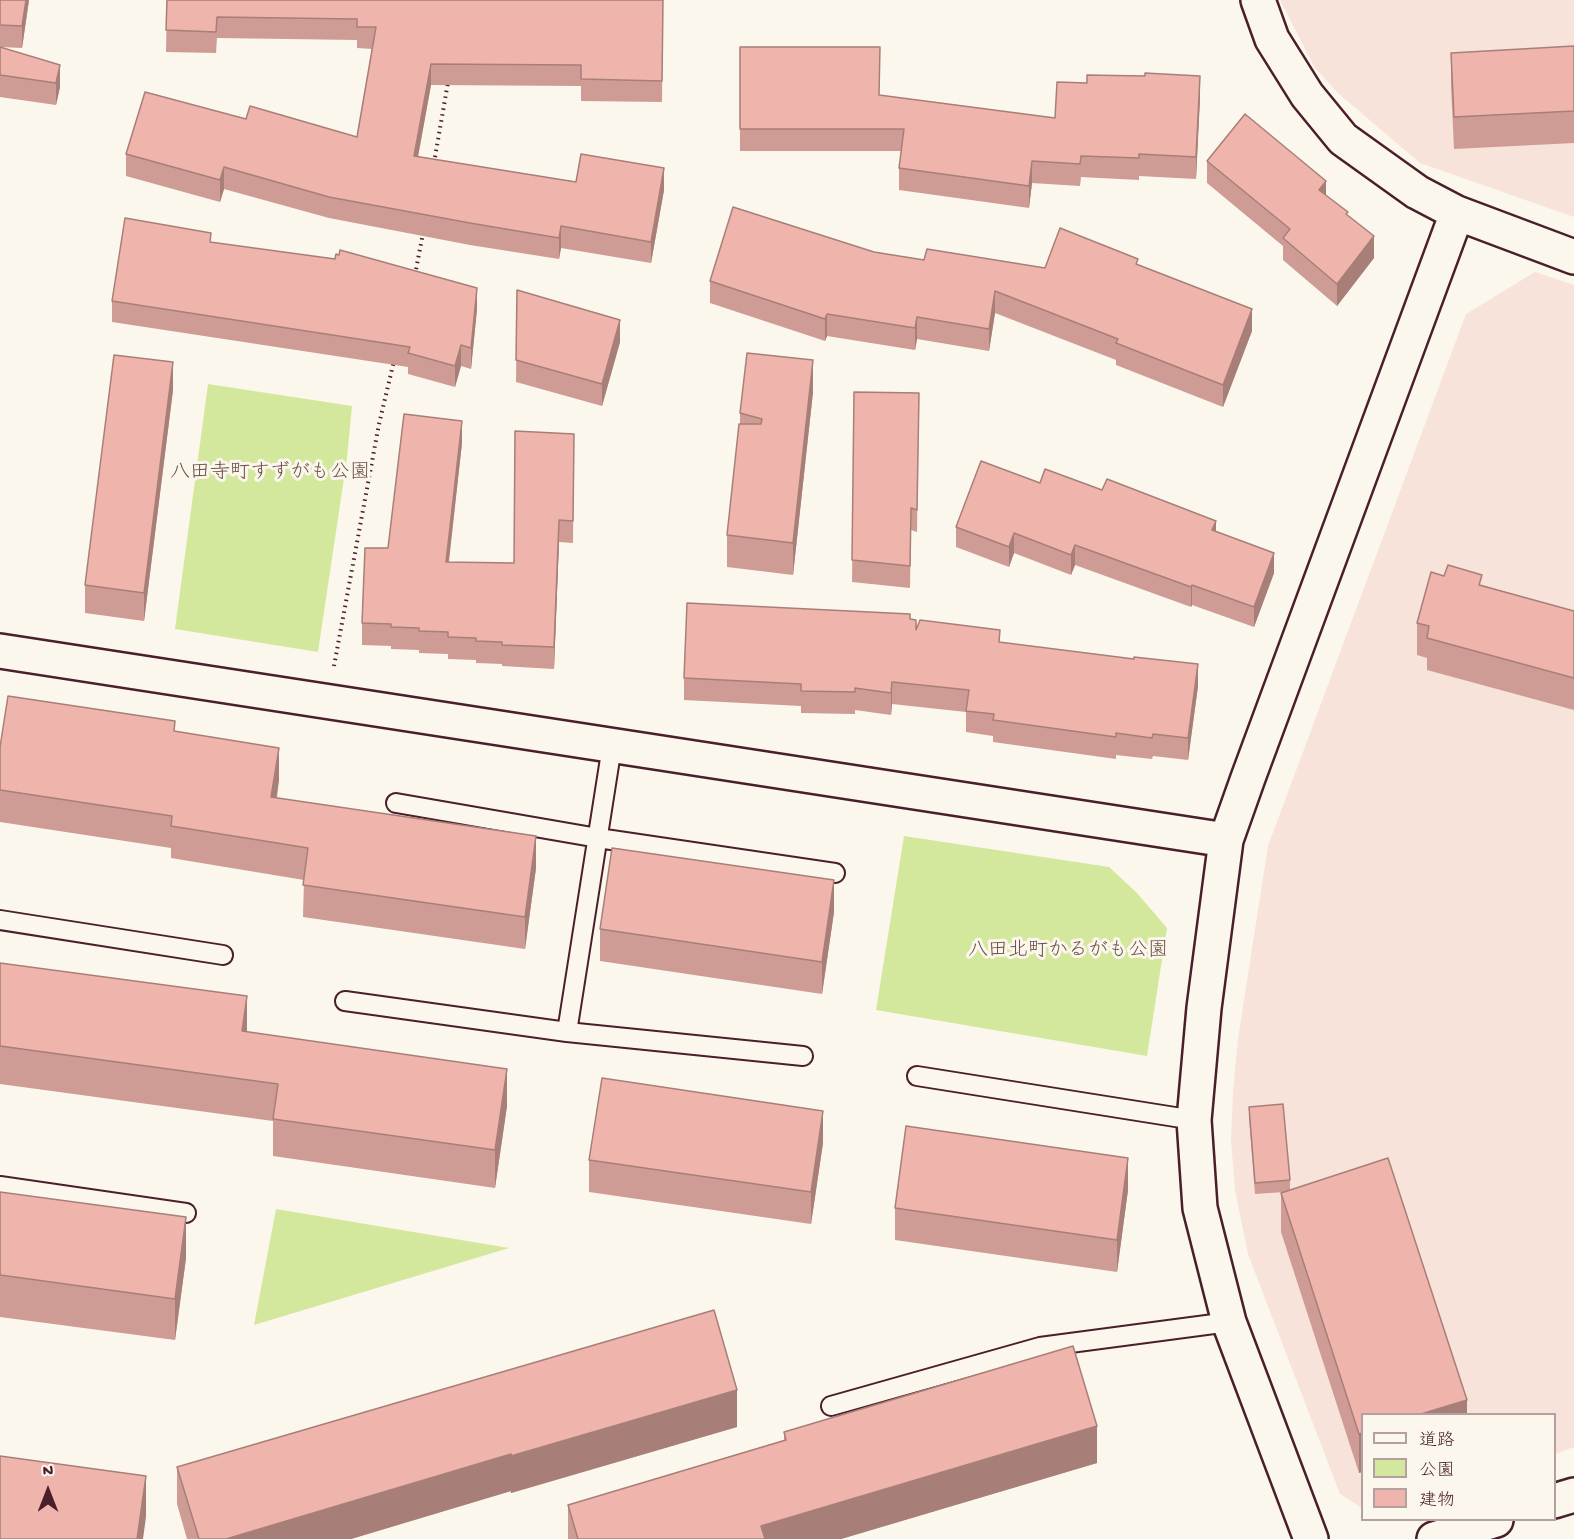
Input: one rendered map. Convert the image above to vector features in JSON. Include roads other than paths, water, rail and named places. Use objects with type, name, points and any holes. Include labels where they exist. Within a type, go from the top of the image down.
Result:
[{"type":"street","points":[[1258,0],[1272,39],[1307,95],[1344,139],[1416,192],[1457,213],[1574,257]]},
{"type":"street","points":[[1311,1539],[1229,1322],[1200,1208],[1194,1120],[1204,1008],[1226,840],[1457,213]]},
{"type":"street","points":[[0,651],[1226,840]]},
{"type":"street","points":[[1556,1500],[1574,1495]]},
{"type":"street","points":[[1434,1539],[1493,1521]]},
{"type":"lane","points":[[567,1032],[612,746]]},
{"type":"lane","points":[[396,803],[598,838],[835,873]]},
{"type":"lane","points":[[0,920],[223,955]]},
{"type":"lane","points":[[345,1001],[567,1032],[803,1056]]},
{"type":"lane","points":[[916,1076],[1194,1120]]},
{"type":"lane","points":[[0,1186],[186,1213]]},
{"type":"lane","points":[[831,1406],[1040,1347],[1229,1322]]},
{"type":"park label","name":"八田寺町すずがも公園","points":[[270,474]]},
{"type":"park label","name":"八田北町かるがも公園","points":[[1068,952]]}]
